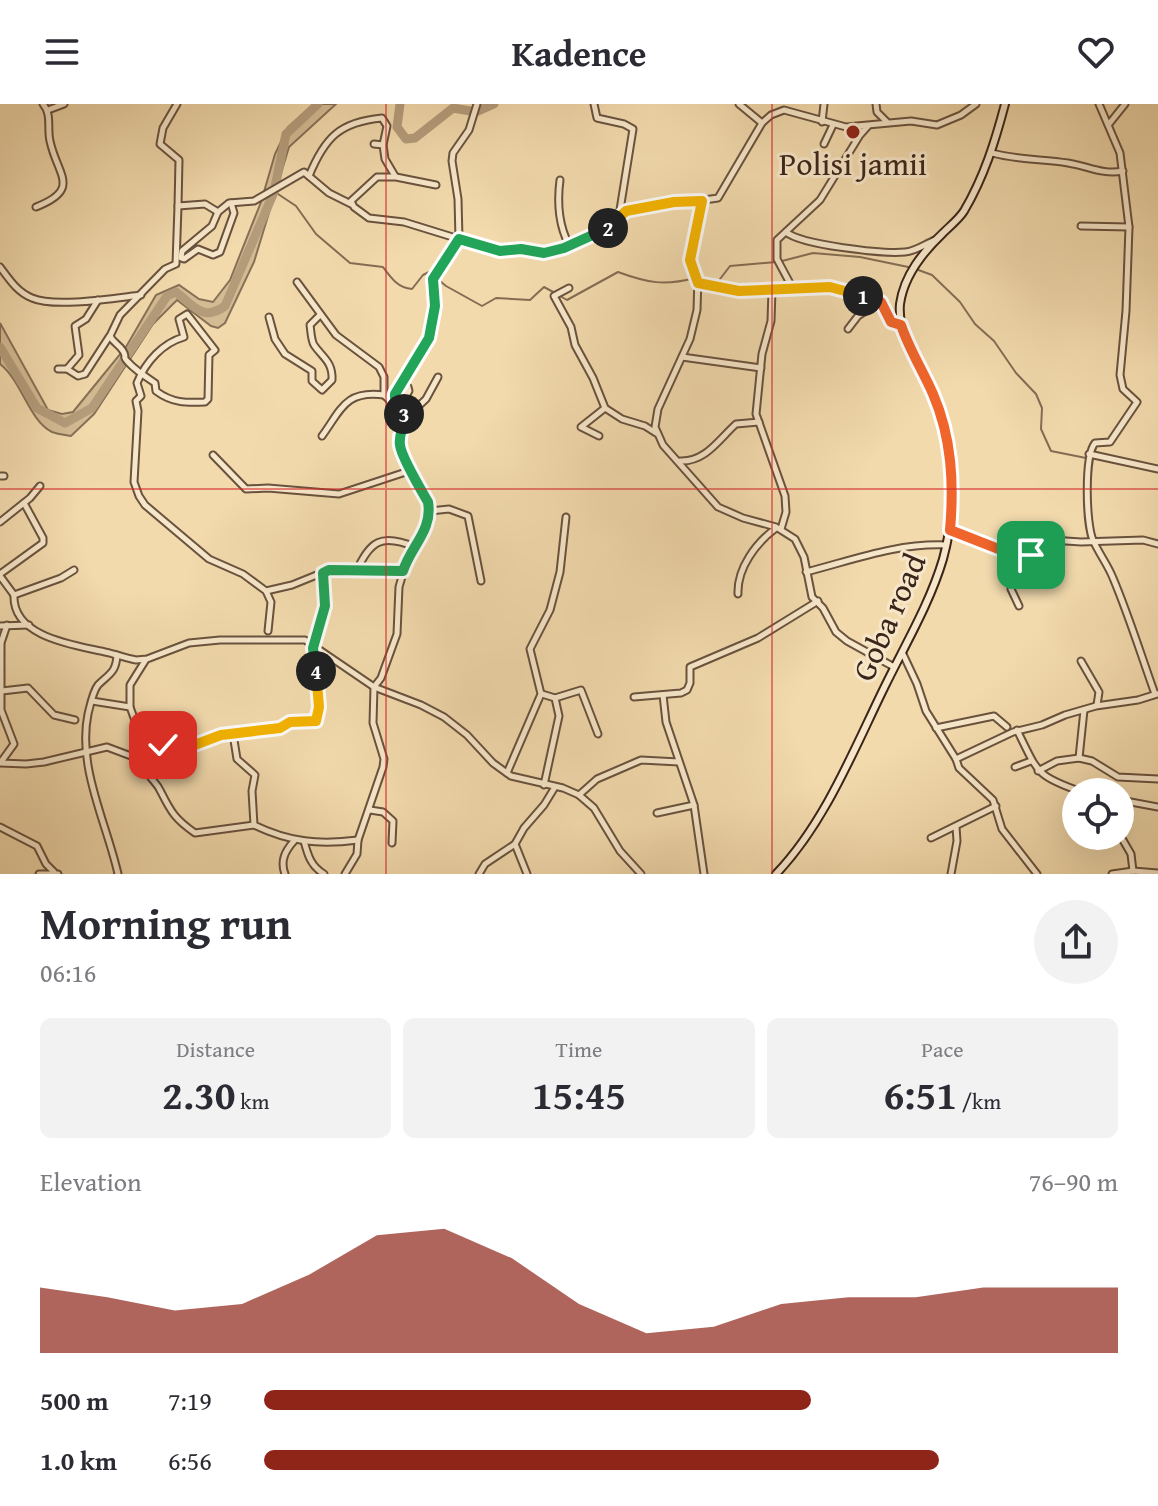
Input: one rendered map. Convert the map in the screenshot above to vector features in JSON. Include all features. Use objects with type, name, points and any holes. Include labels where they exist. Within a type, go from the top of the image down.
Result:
[{"type":"main road","points":[[901,325],[900,304],[907,279],[936,240],[962,214],[992,153],[1005,104]]},
{"type":"main road","name":"Goba road","points":[[776,874],[818,819],[935,581],[950,530],[952,477],[946,436],[935,398],[901,325]]},
{"type":"street","points":[[36,207],[60,195],[63,179],[51,145],[45,107],[64,104]]},
{"type":"street","points":[[58,369],[67,369],[78,376],[85,374],[120,315],[165,269],[176,264],[179,160],[160,144],[163,128],[177,104]]},
{"type":"street","points":[[345,874],[357,854],[358,840],[384,759],[373,723],[374,687],[381,678],[397,634],[398,597],[403,571],[425,532],[430,511],[402,455],[399,442],[400,411],[395,394],[429,338],[435,306],[433,279],[459,239],[453,153],[469,130],[477,104]]},
{"type":"street","points":[[594,104],[595,116],[600,121],[624,124],[633,129],[619,216]]},
{"type":"street","points":[[739,104],[762,123]]},
{"type":"street","points":[[822,122],[824,104]]},
{"type":"street","points":[[876,104],[877,112],[888,123]]},
{"type":"street","points":[[231,203],[234,213],[220,252],[213,255],[198,249],[181,258],[182,251],[212,226],[218,212],[231,203],[254,201],[304,172],[369,218],[404,222],[500,251],[521,249],[544,253],[609,228],[626,211],[718,198],[762,123],[784,110],[833,125],[911,121],[940,125],[976,104]]},
{"type":"street","points":[[956,759],[1017,730],[1042,725],[1096,706],[1157,694],[1113,577],[1093,540],[1087,479],[1089,454],[1095,443],[1110,442],[1137,403],[1123,389],[1120,375],[1129,227],[1123,171],[1109,124],[1099,104]]},
{"type":"street","points":[[1109,124],[1125,104]]},
{"type":"street","points":[[309,176],[323,148],[343,126],[382,118],[387,126],[383,145],[385,159],[396,177]]},
{"type":"street","points":[[824,144],[833,125]]},
{"type":"street","points":[[792,287],[777,259],[777,240],[820,200],[869,125]]},
{"type":"street","points":[[374,144],[383,145]]},
{"type":"street","points":[[992,153],[1030,161],[1072,164],[1104,173],[1123,171]]},
{"type":"street","points":[[351,204],[353,198],[374,179],[396,177],[436,185]]},
{"type":"street","points":[[560,180],[559,215],[562,232],[569,245]]},
{"type":"street","points":[[702,201],[690,260],[698,283],[695,322],[658,409],[657,433],[663,445],[718,507],[779,528],[799,545],[807,566],[812,597],[818,601],[841,637],[894,667]]},
{"type":"street","points":[[178,206],[205,204],[218,212]]},
{"type":"street","points":[[1081,226],[1129,227]]},
{"type":"street","points":[[786,232],[798,240],[879,252],[906,252],[936,240]]},
{"type":"street","points":[[0,267],[19,290],[39,300],[142,295]]},
{"type":"street","points":[[297,282],[344,342],[379,367],[384,375],[384,395]]},
{"type":"street","points":[[698,283],[739,291],[792,287],[839,289],[881,302],[891,322],[901,325]]},
{"type":"street","points":[[569,288],[554,296],[571,327],[575,345],[605,408],[622,419],[657,433]]},
{"type":"street","points":[[738,594],[745,562],[779,528],[786,512],[785,496],[756,414],[762,354],[771,321],[772,290]]},
{"type":"street","points":[[67,369],[79,353],[75,326],[86,319],[99,299]]},
{"type":"street","points":[[848,329],[858,316],[881,302]]},
{"type":"street","points":[[110,336],[112,342],[123,351],[126,361],[141,373],[155,383],[156,391],[175,402],[205,402],[208,399],[209,355],[215,350],[187,314],[183,315],[179,319],[184,337],[169,342],[141,373],[137,383],[141,396],[136,401],[134,482],[145,505],[209,559],[243,574],[266,591],[271,602],[268,631]]},
{"type":"street","points":[[269,317],[275,339],[285,354],[312,371],[312,381],[322,390],[332,380],[332,372],[328,360],[312,343],[310,325],[320,315]]},
{"type":"street","points":[[682,357],[761,368]]},
{"type":"street","points":[[400,411],[426,399],[438,377]]},
{"type":"street","points":[[400,411],[409,391],[401,382]]},
{"type":"street","points":[[322,436],[338,411],[361,394],[384,395],[400,411]]},
{"type":"street","points":[[599,436],[581,427],[605,408]]},
{"type":"street","points":[[679,461],[696,459],[708,452],[736,424],[759,422]]},
{"type":"street","points":[[1089,454],[1158,469]]},
{"type":"street","points":[[213,455],[246,489],[339,494],[412,470]]},
{"type":"street","points":[[0,522],[40,486]]},
{"type":"street","points":[[24,503],[44,541],[0,575],[14,595],[19,615],[29,625],[67,644],[136,660],[147,659],[189,643],[305,640],[374,687],[444,717],[507,773],[579,795],[594,808],[620,851],[641,874]]},
{"type":"street","points":[[430,511],[449,509],[468,516],[481,581]]},
{"type":"street","points":[[507,773],[541,694],[530,649],[550,610],[560,572],[566,517]]},
{"type":"street","points":[[950,530],[1024,559]]},
{"type":"street","points":[[1019,606],[1011,589],[1024,559],[1047,540],[1143,540],[1158,544]]},
{"type":"street","points":[[356,572],[366,550],[376,544],[400,541],[415,547]]},
{"type":"street","points":[[806,572],[886,550],[922,544],[946,545]]},
{"type":"street","points":[[14,595],[74,570]]},
{"type":"street","points":[[266,591],[292,585],[329,570],[403,571]]},
{"type":"street","points":[[0,763],[26,764],[107,747],[147,762],[164,759],[211,737],[280,728],[290,722],[316,721],[319,707],[314,646],[325,606],[323,573]]},
{"type":"street","points":[[634,697],[687,690],[690,667],[758,638],[818,601]]},
{"type":"street","points":[[0,763],[14,744],[3,716],[1,694],[4,625],[29,625]]},
{"type":"street","points":[[902,652],[917,684],[922,704],[962,773],[987,793],[996,806],[1002,829],[1037,874]]},
{"type":"street","points":[[117,655],[111,676],[97,687],[87,716],[90,778],[118,874]]},
{"type":"street","points":[[147,659],[130,685],[130,707],[144,745],[169,746],[176,752]]},
{"type":"street","points":[[1081,661],[1099,692],[1096,706]]},
{"type":"street","points":[[1,694],[28,688],[54,715],[75,720]]},
{"type":"street","points":[[541,694],[555,698],[581,690],[598,734]]},
{"type":"street","points":[[663,695],[666,722],[694,805],[704,874]]},
{"type":"street","points":[[544,785],[559,716],[555,698]]},
{"type":"street","points":[[92,701],[130,707]]},
{"type":"street","points":[[1079,758],[1084,710]]},
{"type":"street","points":[[936,728],[994,716],[1007,727]]},
{"type":"street","points":[[1017,730],[1038,771],[1062,785]]},
{"type":"street","points":[[233,734],[237,759],[255,775],[252,791],[254,825]]},
{"type":"street","points":[[1038,771],[1057,761],[1079,758],[1092,761],[1118,777],[1158,779]]},
{"type":"street","points":[[579,795],[597,779],[641,760],[679,762]]},
{"type":"street","points":[[1015,767],[1031,761]]},
{"type":"street","points":[[147,762],[148,776],[162,792],[170,812],[195,833],[254,825],[294,841],[358,840]]},
{"type":"street","points":[[479,874],[485,864],[515,844],[555,787]]},
{"type":"street","points":[[1134,803],[1158,807]]},
{"type":"street","points":[[657,813],[694,805]]},
{"type":"street","points":[[931,838],[996,806]]},
{"type":"street","points":[[370,810],[383,812],[393,821],[392,843]]},
{"type":"street","points":[[0,827],[34,844],[56,873]]},
{"type":"street","points":[[951,874],[957,841],[956,827]]},
{"type":"street","points":[[285,874],[282,867],[285,852],[294,841]]},
{"type":"street","points":[[304,841],[309,859],[324,874]]},
{"type":"street","points":[[515,844],[527,874]]},
{"type":"street","points":[[1129,850],[1133,871]]},
{"type":"street","points":[[1112,874],[1133,871],[1158,873]]},
{"type":"street","points":[[39,874],[56,873]]},
{"type":"shaded area","points":[[314,104],[336,104],[289,147],[254,262],[225,323],[218,328],[211,326],[177,300],[153,324],[94,414],[71,436],[54,433],[44,427],[8,371],[0,364],[0,323],[48,410],[62,414],[73,412],[126,347],[156,295],[179,285],[199,299],[213,302],[230,280],[261,202],[275,154],[288,127]]},
{"type":"waterway","points":[[0,347],[37,408],[65,423],[92,408],[167,296],[176,292],[205,312],[211,313],[225,306],[274,192],[286,134],[318,104]]},
{"type":"waterway","points":[[400,104],[397,127],[406,139],[415,138],[453,108],[476,112],[494,104]]},
{"type":"waterway","points":[[275,192],[296,206],[316,234],[350,263],[383,267],[403,287],[412,289],[429,272],[446,286],[482,306],[496,298],[530,300],[544,287],[555,293]]},
{"type":"waterway","points":[[782,261],[813,253],[860,257],[932,275],[960,302],[975,324],[994,341],[1016,373],[1036,394],[1042,408],[1041,429],[1051,451],[1086,458]]},
{"type":"waterway","points":[[701,277],[717,283],[730,266],[776,262]]},
{"type":"waterway","points":[[560,296],[567,300],[618,272],[656,282],[695,278]]},
{"type":"place","name":"Polisi jamii","points":[[853,132]]},
{"type":"route","points":[[163,745],[176,752],[211,737],[280,728],[290,722],[316,721],[319,707],[313,648],[320,633],[326,600],[323,573],[329,570],[403,571],[425,532],[430,511],[402,455],[399,442],[406,418],[395,405],[395,394],[429,338],[435,306],[433,279],[459,239],[500,251],[557,251],[609,228],[626,211],[674,202],[702,201],[690,260],[698,283],[739,291],[830,287],[884,305],[891,322],[901,325],[935,398],[943,423],[952,477],[950,530],[1024,559],[1031,555]]}]
